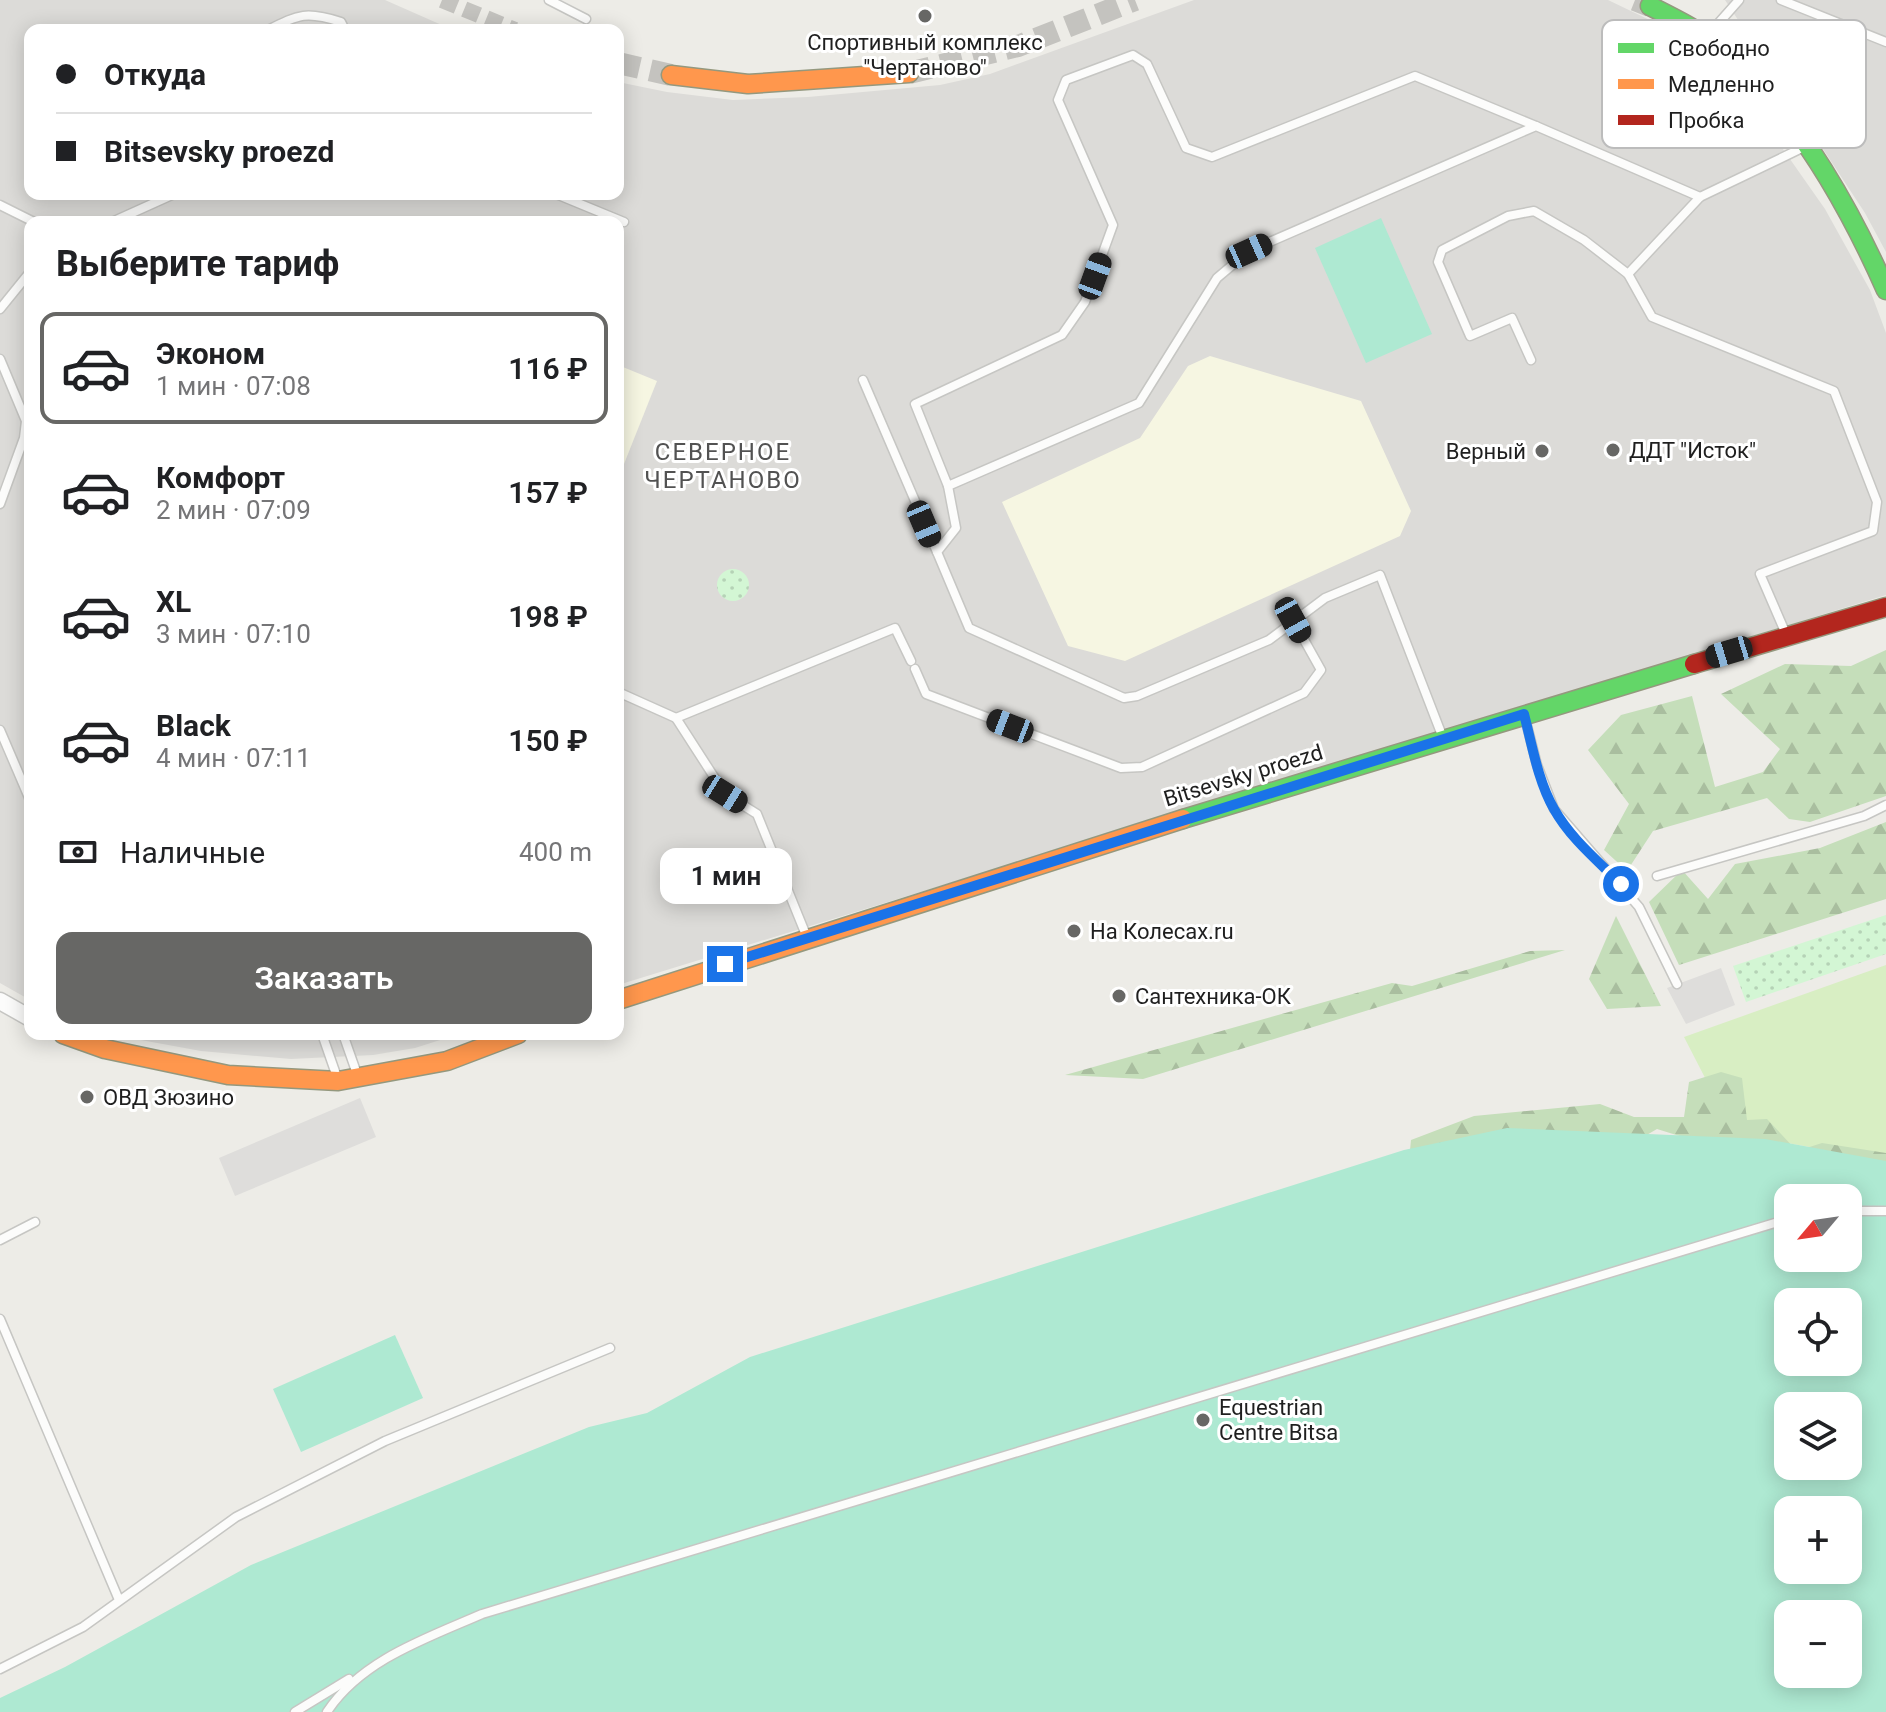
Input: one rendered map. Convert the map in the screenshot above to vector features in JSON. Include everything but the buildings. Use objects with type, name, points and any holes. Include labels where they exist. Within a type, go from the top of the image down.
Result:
[{"type":"street","points":[[1650,6],[1677,20]]},
{"type":"street","points":[[671,75],[748,84],[909,73]]},
{"type":"street","points":[[1805,148],[1850,219],[1886,290]]},
{"type":"street","name":"Bitsevsky proezd","points":[[624,998],[806,937],[1443,738],[1886,607]]},
{"type":"street","points":[[0,1001],[24,1015]]},
{"type":"street","points":[[80,1040],[105,1049],[228,1075],[338,1081],[447,1061],[502,1040]]},
{"type":"lane","points":[[549,0],[586,19]]},
{"type":"lane","points":[[1721,20],[1739,0]]},
{"type":"lane","points":[[1781,0],[1831,20]]},
{"type":"lane","points":[[280,24],[297,15],[317,14],[342,24]]},
{"type":"lane","points":[[1866,34],[1886,42]]},
{"type":"lane","points":[[937,552],[956,528],[948,486],[915,404],[1062,335],[1085,302],[1113,225],[1058,100],[1066,80],[1133,55],[1147,64],[1186,148],[1212,157],[1415,76],[1700,197]]},
{"type":"lane","points":[[948,486],[1139,403],[1217,278],[1249,251],[1536,126]]},
{"type":"lane","points":[[1628,274],[1700,197],[1802,148]]},
{"type":"lane","points":[[125,216],[161,200]]},
{"type":"lane","points":[[571,200],[609,216]]},
{"type":"lane","points":[[0,205],[24,217]]},
{"type":"lane","points":[[1531,360],[1512,318],[1470,336],[1438,262],[1442,250],[1508,216],[1534,211],[1584,240],[1628,274],[1652,317],[1834,391],[1877,502],[1873,531],[1760,574],[1786,635]]},
{"type":"lane","points":[[0,309],[24,279]]},
{"type":"lane","points":[[0,359],[24,416]]},
{"type":"lane","points":[[863,380],[969,628],[1124,698],[1137,696],[1269,640],[1325,598],[1380,575],[1443,738]]},
{"type":"lane","points":[[0,504],[24,438]]},
{"type":"lane","points":[[676,718],[895,628],[926,694],[1121,768],[1142,767],[1304,693],[1321,670],[1293,620]]},
{"type":"lane","points":[[624,695],[676,718],[725,794],[757,814],[806,937]]},
{"type":"lane","points":[[1524,714],[1537,765],[1554,809],[1639,907],[1677,984]]},
{"type":"lane","points":[[0,730],[24,786]]},
{"type":"lane","points":[[1657,876],[1864,816],[1886,805]]},
{"type":"lane","points":[[324,1040],[338,1081]]},
{"type":"lane","points":[[345,1040],[358,1078]]},
{"type":"lane","points":[[1862,1211],[1886,1211]]},
{"type":"lane","points":[[0,1240],[35,1222]]},
{"type":"lane","points":[[295,1712],[399,1650],[482,1614],[1774,1223]]},
{"type":"lane","points":[[0,1319],[119,1600]]},
{"type":"lane","points":[[0,1669],[83,1627],[250,1510],[385,1441],[610,1348]]},
{"type":"lane","points":[[327,1712],[340,1692],[399,1650]]},
{"type":"shaded area","points":[[0,0],[385,0],[439,24],[24,24],[24,200],[624,200],[624,83],[733,100],[808,97],[940,85],[990,74],[1194,0],[1608,0],[1650,20],[1602,20],[1602,148],[1782,148],[1825,209],[1870,290],[1886,333],[1886,595],[624,983],[624,216],[24,216],[24,997],[0,983]]},
{"type":"shaded area","points":[[1725,0],[1886,0],[1886,252],[1865,213],[1822,148],[1866,148],[1866,20],[1738,20]]},
{"type":"shaded area","points":[[1210,356],[1361,401],[1411,511],[1400,536],[1125,661],[1068,646],[1002,502],[1140,438],[1188,366]]},
{"type":"shaded area","points":[[624,367],[657,381],[624,464]]},
{"type":"shaded area","points":[[1721,968],[1735,1005],[1686,1024],[1667,988]]},
{"type":"shaded area","points":[[141,1040],[440,1040],[373,1055],[291,1059],[201,1051]]},
{"type":"shaded area","points":[[360,1098],[376,1137],[235,1196],[219,1158]]},
{"type":"green space","points":[[1381,218],[1432,334],[1366,363],[1315,248]]},
{"type":"green space","points":[[733,569],[744,574],[749,585],[744,596],[733,601],[722,596],[717,585],[722,574]]},
{"type":"green space","points":[[1886,650],[1886,796],[1810,822],[1789,819],[1767,798],[1653,831],[1627,871],[1604,850],[1629,804],[1588,750],[1621,715],[1692,696],[1715,787],[1763,772],[1780,749],[1721,694],[1785,664],[1851,666]]},
{"type":"green space","points":[[1886,822],[1886,899],[1679,965],[1649,902],[1682,870],[1708,899],[1735,864],[1820,848]]},
{"type":"green space","points":[[1886,915],[1886,954],[1746,1002],[1733,966]]},
{"type":"green space","points":[[1616,916],[1661,1006],[1607,1009],[1589,979]]},
{"type":"green space","points":[[1565,950],[1143,1079],[1065,1075],[1392,983],[1412,986],[1530,951]]},
{"type":"green space","points":[[1886,965],[1886,1161],[1765,1139],[1736,1138],[1684,1037]]},
{"type":"green space","points":[[1721,1072],[1742,1078],[1747,1120],[1767,1119],[1797,1151],[1822,1143],[1886,1153],[1886,1181],[1715,1147],[1657,1129],[1638,1140],[1407,1181],[1411,1140],[1474,1116],[1600,1104],[1634,1117],[1684,1117],[1689,1082]]},
{"type":"green space","name":"Equestrian Centre Bitsa","points":[[1507,1128],[1765,1139],[1886,1161],[1886,1712],[0,1712],[0,1698],[65,1667],[251,1565],[589,1427],[647,1413],[750,1357],[1404,1150]]},
{"type":"green space","points":[[395,1335],[423,1398],[301,1452],[273,1389]]},
{"type":"tunnel","points":[[442,0],[500,24]]},
{"type":"tunnel","points":[[909,73],[1018,46],[1135,0]]},
{"type":"tunnel","points":[[1635,0],[1650,6]]},
{"type":"tunnel","points":[[624,64],[671,75]]},
{"type":"traffic: fast","points":[[1650,6],[1677,20]]},
{"type":"traffic: fast","points":[[1809,148],[1855,225],[1886,290]]},
{"type":"traffic: fast","points":[[1183,819],[1694,664]]},
{"type":"traffic: slow","points":[[671,75],[748,84],[909,73]]},
{"type":"traffic: slow","points":[[624,998],[1183,819]]},
{"type":"traffic: slow","points":[[80,1040],[105,1049],[228,1075],[338,1081],[447,1061],[502,1040]]},
{"type":"traffic: jam","points":[[1694,664],[1886,607]]},
{"type":"place","name":"Спортивный комплекс \"Чертаново\"","points":[[925,16]]},
{"type":"place","name":"ДДТ \"Исток\"","points":[[1613,450]]},
{"type":"place","name":"Верный","points":[[1542,451]]},
{"type":"place","name":"На Колесах.ru","points":[[1074,931]]},
{"type":"place","name":"Сантехника-ОК","points":[[1119,996]]},
{"type":"place","name":"ОВД Зюзино","points":[[87,1097]]},
{"type":"place","name":"Equestrian Centre Bitsa","points":[[1203,1420]]},
{"type":"district","name":"СЕВЕРНОЕ ЧЕРТАНОВО","points":[[723,466]]},
{"type":"route","points":[[725,964],[1524,714],[1537,765],[1554,809],[1581,843],[1621,884]]}]
